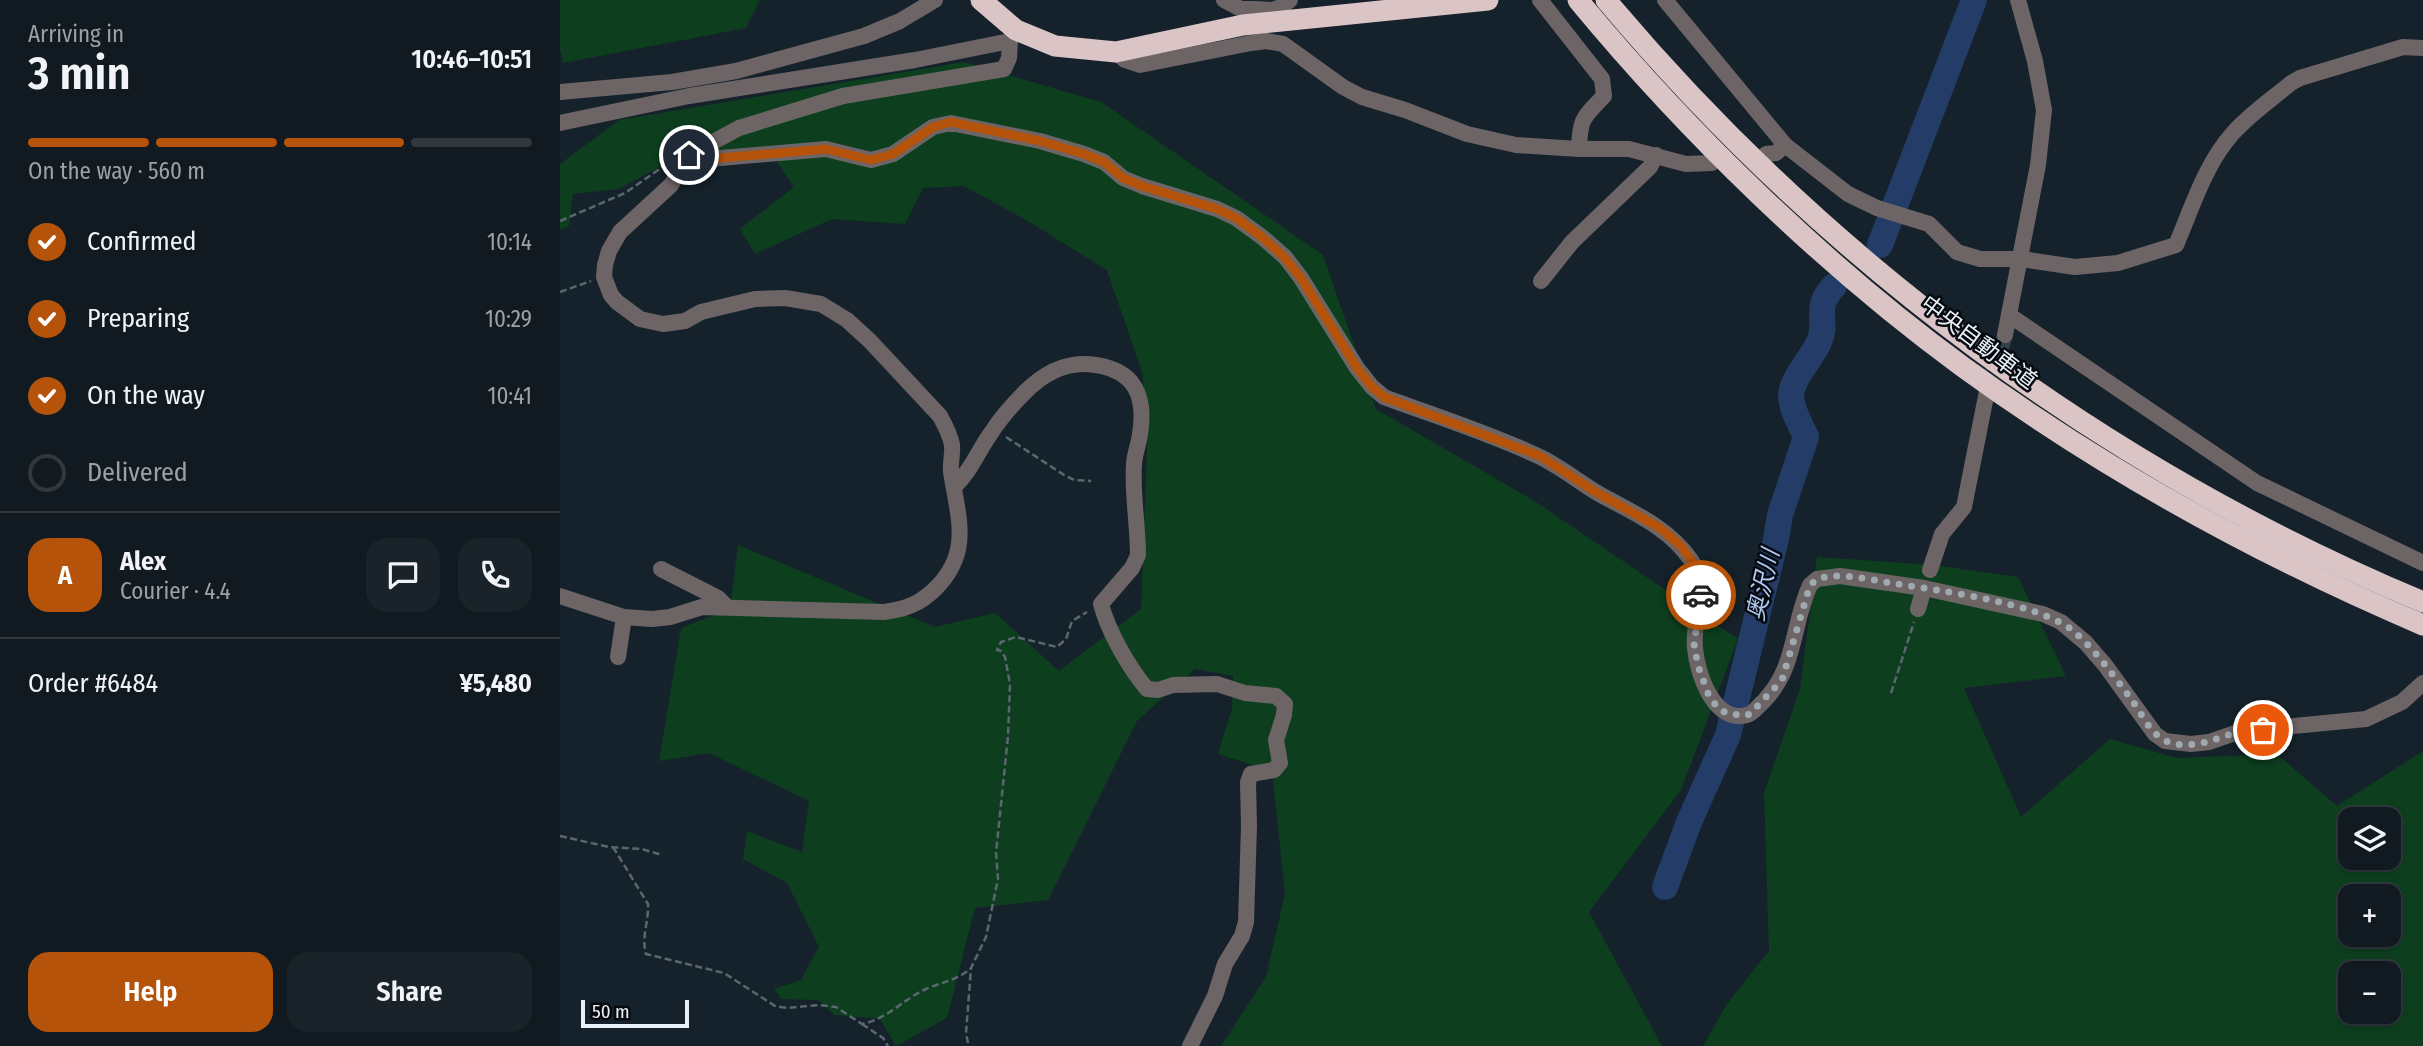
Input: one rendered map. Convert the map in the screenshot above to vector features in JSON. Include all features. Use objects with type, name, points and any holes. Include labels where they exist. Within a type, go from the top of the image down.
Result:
[{"type":"highway","points":[[981,0],[1013,35],[1055,46],[1116,52],[1273,16],[1488,0]]},
{"type":"highway","name":"中央自動車道","points":[[1578,0],[1678,111],[1782,214],[1852,279],[1962,366],[2050,427],[2155,492],[2276,558],[2423,625]]},
{"type":"highway","name":"中央自動車道","points":[[1608,3],[1693,97],[1796,200],[1864,261],[1976,349],[2119,447],[2207,497],[2302,548],[2423,602]]},
{"type":"street","points":[[560,92],[672,82],[736,71],[864,36],[900,21],[935,0]]},
{"type":"street","points":[[1224,0],[1239,8],[1273,16],[1290,0]]},
{"type":"street","points":[[1540,0],[1602,79],[1604,96],[1584,117],[1580,126],[1579,149]]},
{"type":"street","points":[[1665,0],[1785,145],[1848,194],[1877,208],[1929,224],[1957,252],[1980,259],[2021,259],[2075,267],[2102,265],[2176,246],[2201,185],[2222,147],[2234,132],[2291,83],[2403,47],[2423,48]]},
{"type":"street","points":[[2005,335],[2038,166],[2044,110],[2035,61],[2018,0]]},
{"type":"street","points":[[560,123],[689,96],[915,60],[1013,35],[1009,58],[1003,69],[843,96],[739,128],[695,150],[683,163],[671,185],[620,232],[609,251],[604,277],[611,295],[640,319],[663,324],[685,321],[718,307],[770,298],[797,299],[821,304],[832,310],[870,341],[940,416],[948,430],[952,446],[951,470],[960,540],[956,561],[944,580],[917,604],[884,612],[702,607],[670,617],[652,619],[624,617],[560,596]]},
{"type":"street","points":[[1116,52],[1125,60],[1140,65],[1251,43],[1266,41],[1283,44],[1343,88],[1467,134],[1516,145],[1629,149],[1686,164],[1712,163]]},
{"type":"street","points":[[683,163],[826,149],[871,160],[893,154],[933,127],[951,122],[1040,141],[1084,154],[1104,162],[1123,178],[1217,209],[1236,218],[1284,257],[1301,278],[1357,368],[1384,397],[1540,456],[1594,491],[1660,528],[1681,546],[1696,567],[1701,597],[1694,644],[1698,666],[1709,696],[1718,708],[1726,713],[1745,716],[1750,714],[1782,680],[1810,585],[1817,579],[1840,576],[1924,588],[2029,610],[2060,622],[2086,643],[2105,665],[2155,734],[2175,744],[2209,742],[2242,732],[2366,719],[2396,706],[2423,683]]},
{"type":"street","points":[[1766,154],[1776,153],[1785,145]]},
{"type":"street","points":[[1541,281],[1572,242],[1650,167],[1656,155]]},
{"type":"street","points":[[2009,315],[2258,483],[2423,563]]},
{"type":"street","points":[[955,486],[965,477],[994,429],[1025,392],[1048,373],[1065,365],[1089,364],[1120,371],[1135,385],[1141,413],[1141,432],[1134,464],[1138,555],[1132,568],[1101,606],[1104,618],[1147,689],[1158,690],[1173,685],[1217,684],[1245,693],[1276,696],[1285,704],[1276,740],[1280,763],[1274,770],[1251,774],[1248,782],[1246,922],[1242,936],[1225,964],[1215,996],[1190,1046]]},
{"type":"street","points":[[1930,570],[1942,534],[1964,507],[1988,386]]},
{"type":"street","points":[[661,569],[718,598],[727,607]]},
{"type":"street","points":[[1918,609],[1924,588]]},
{"type":"street","points":[[618,657],[624,617]]},
{"type":"path","points":[[560,221],[625,193],[671,162],[683,163]]},
{"type":"path","points":[[560,292],[604,277]]},
{"type":"path","points":[[994,429],[1064,475],[1074,480],[1091,481]]},
{"type":"path","points":[[968,1043],[966,1033],[971,968],[986,937],[998,879],[996,853],[1008,736],[1010,684],[1005,657],[997,650],[1001,642],[1016,637],[1057,647],[1066,639],[1072,621],[1101,606]]},
{"type":"path","points":[[1891,693],[1918,609]]},
{"type":"path","points":[[560,836],[612,847],[642,849],[662,855]]},
{"type":"path","points":[[612,847],[648,904],[649,914],[645,923],[646,954],[724,973],[775,1006],[836,1007],[883,1038],[888,1046]]},
{"type":"path","points":[[862,1024],[901,1006],[925,989],[963,975],[971,968]]},
{"type":"green space","points":[[560,0],[760,0],[746,28],[563,63],[560,49]]},
{"type":"green space","points":[[964,62],[1101,102],[1323,255],[1376,409],[1533,500],[1738,639],[1681,790],[1589,912],[1662,1046],[1221,1046],[1266,977],[1285,894],[1272,771],[1218,754],[1232,708],[1233,676],[1195,669],[1137,721],[1048,900],[975,908],[947,1018],[896,1046],[880,1019],[835,1015],[818,1000],[781,999],[774,989],[801,980],[819,947],[787,883],[743,859],[747,831],[802,852],[809,801],[709,753],[659,761],[681,628],[730,609],[738,545],[935,627],[995,613],[1059,671],[1141,609],[1148,424],[1142,372],[1107,270],[964,186],[923,188],[905,224],[832,219],[755,254],[740,229],[794,187],[769,150],[672,160],[619,189],[573,194],[569,226],[560,230],[560,164],[619,120]]},
{"type":"green space","points":[[1817,557],[1933,565],[2018,577],[2066,676],[1964,688],[2021,817],[2110,739],[2177,758],[2277,754],[2337,806],[2423,751],[2423,1046],[1703,1046],[1727,1004],[1769,951],[1764,793],[1800,689]]},
{"type":"waterway","name":"奥沢川","points":[[1880,245],[1974,0]]},
{"type":"waterway","name":"奥沢川","points":[[1665,887],[1689,822],[1728,735],[1780,515],[1806,437],[1793,406],[1792,389],[1819,342],[1822,334],[1822,308],[1827,294],[1834,286]]},
{"type":"tunnel","points":[[1993,372],[2005,335]]},
{"type":"way so far","points":[[1701,595],[1694,644],[1698,666],[1709,696],[1718,708],[1726,713],[1745,716],[1750,714],[1782,680],[1810,585],[1817,579],[1840,576],[1990,601],[2043,614],[2060,622],[2086,643],[2155,734],[2165,741],[2175,744],[2209,742],[2242,732],[2263,730]]},
{"type":"route","points":[[689,155],[685,161],[826,149],[871,160],[893,154],[933,127],[951,122],[1040,141],[1084,154],[1104,162],[1123,178],[1142,186],[1217,209],[1236,218],[1284,257],[1301,278],[1357,368],[1384,397],[1540,456],[1594,491],[1660,528],[1681,546],[1696,567],[1701,595]]}]
